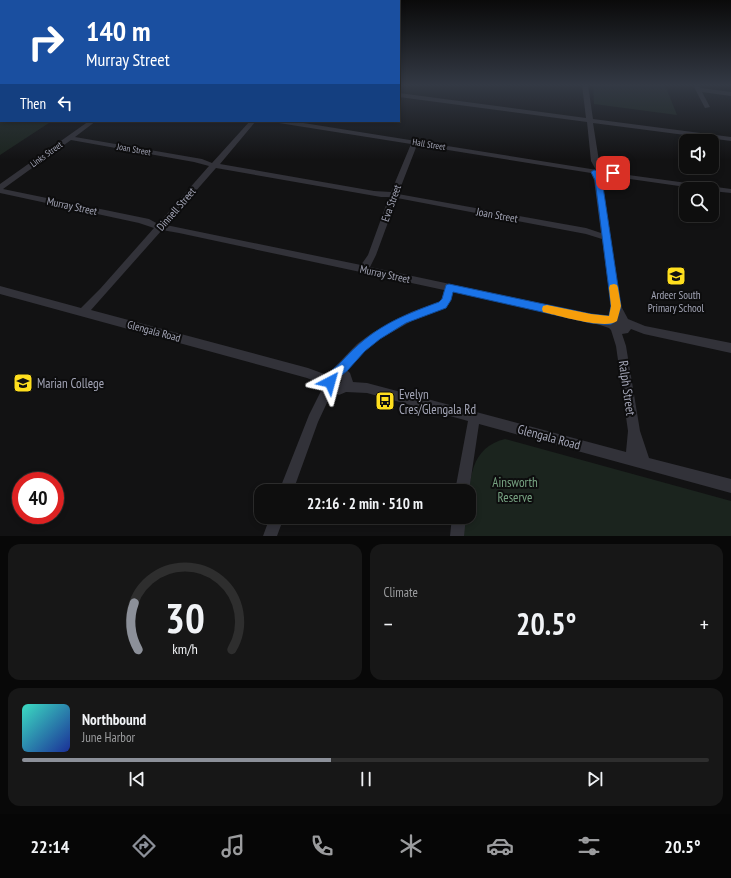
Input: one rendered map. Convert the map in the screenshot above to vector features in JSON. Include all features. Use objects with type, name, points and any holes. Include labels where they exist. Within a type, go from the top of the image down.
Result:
[{"type":"street","points":[[513,110],[731,140]]},
{"type":"street","points":[[589,110],[619,324]]},
{"type":"street","name":"Links Street","points":[[0,188],[92,122]]},
{"type":"street","name":"Dinnell Street","points":[[86,312],[250,122]]},
{"type":"street","name":"Hall Street","points":[[285,122],[731,191]]},
{"type":"street","name":"Joan Street","points":[[70,138],[606,234]]},
{"type":"street","name":"Eva Street","points":[[367,270],[413,142]]},
{"type":"street","name":"Murray Street","points":[[0,191],[731,348]]},
{"type":"street","points":[[289,484],[320,404],[339,380],[352,357],[367,342],[393,326],[414,315],[442,305],[446,300],[449,288]]},
{"type":"street","name":"Glengala Road","points":[[0,290],[731,486]]},
{"type":"street","name":"Ralph Street","points":[[619,324],[634,431],[644,463]]},
{"type":"street","points":[[463,484],[474,417]]},
{"type":"street","name":"Ralph Street","points":[[632,459],[634,431]]},
{"type":"street","points":[[270,536],[274,524]]},
{"type":"street","points":[[456,536],[458,524]]},
{"type":"green space","points":[[639,110],[675,110],[677,115]]},
{"type":"green space","points":[[0,122],[50,122],[0,155]]},
{"type":"green space","name":"Ainsworth Reserve","points":[[505,439],[731,501],[731,536],[463,536],[464,524],[476,524],[476,484],[470,484],[473,470],[483,451],[493,444]]},
{"type":"slow traffic","points":[[547,309],[591,318],[611,320],[613,318],[616,306],[614,288]]},
{"type":"place","name":"Ardeer South Primary School","points":[[676,276]]},
{"type":"place","name":"Marian College","points":[[23,383]]},
{"type":"place","name":"Evelyn Cres/Glengala Rd","points":[[385,401]]},
{"type":"route","points":[[330,382],[332,376],[337,373],[367,342],[403,320],[445,303],[449,288],[591,318],[611,320],[613,318],[616,306],[598,180],[594,172],[600,173],[602,170],[613,173]]}]
